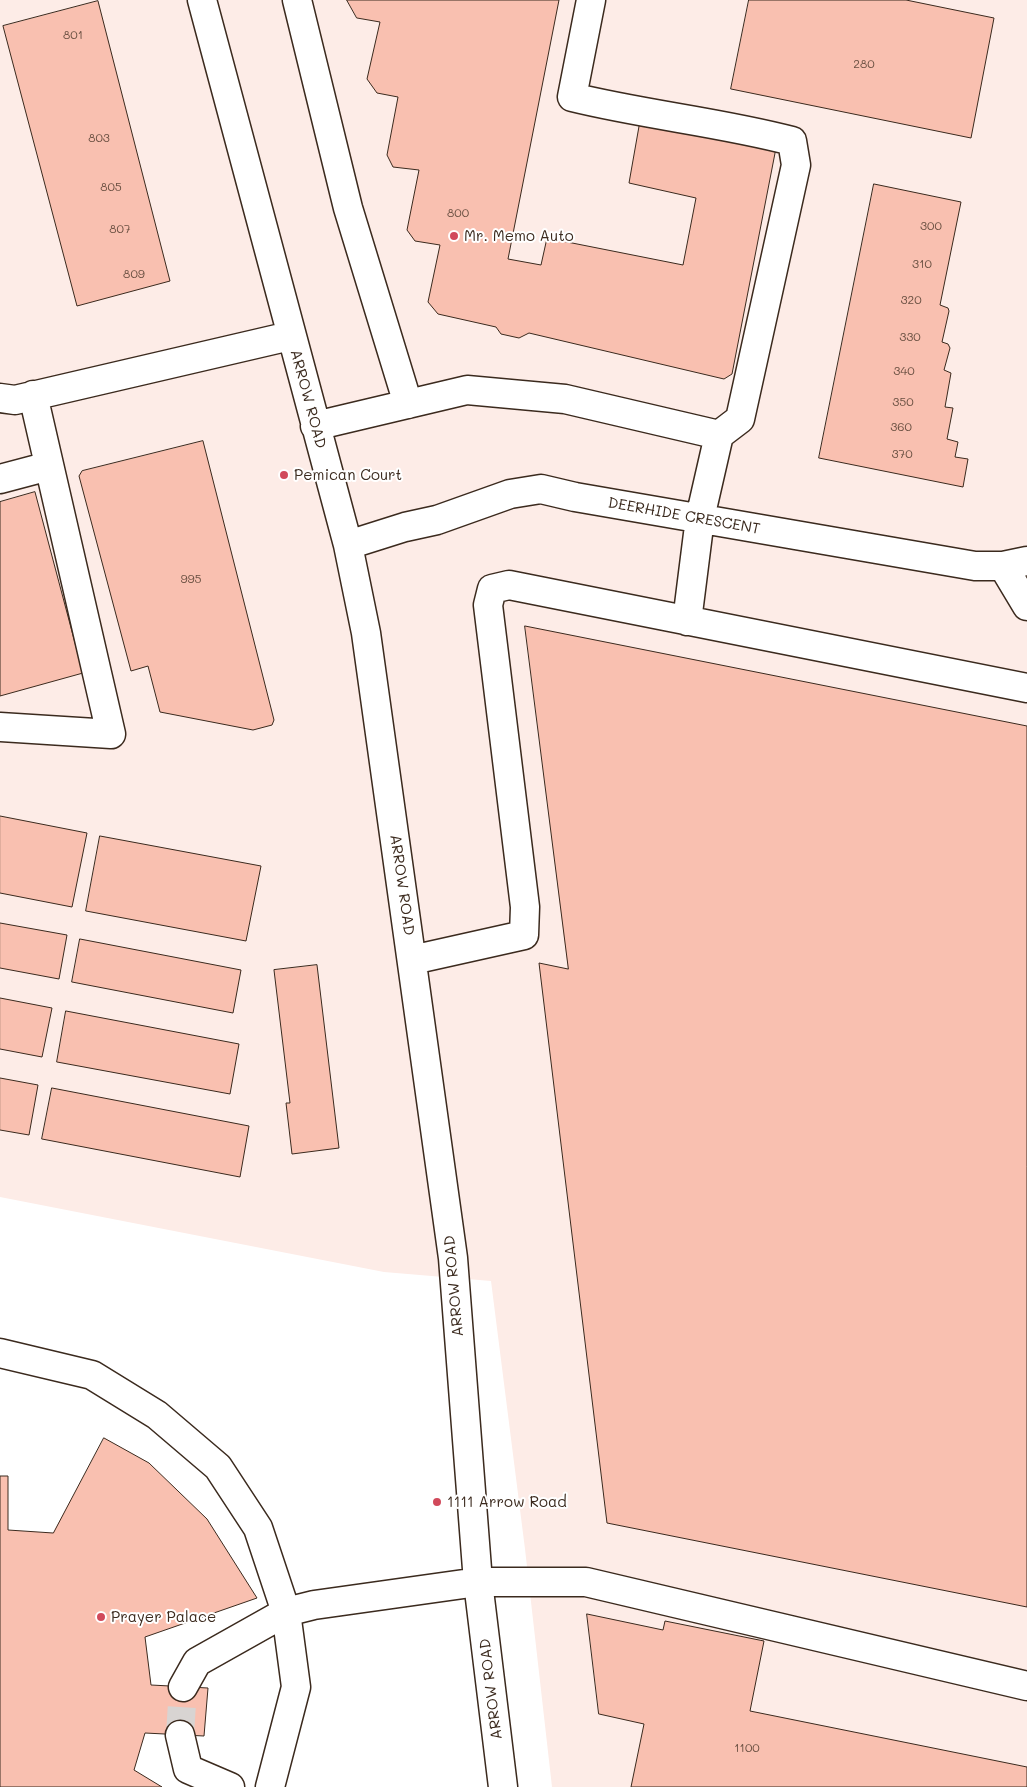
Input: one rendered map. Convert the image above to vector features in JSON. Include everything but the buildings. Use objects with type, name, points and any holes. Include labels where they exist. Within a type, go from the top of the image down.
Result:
[{"type":"street","name":"ARROW ROAD","points":[[202,0],[290,336],[348,545],[366,633],[453,1258],[478,1582],[503,1787]]},
{"type":"street","points":[[297,0],[348,208],[408,404]]},
{"type":"street","points":[[591,0],[572,97],[612,107],[757,132],[792,141],[796,165],[740,419],[719,435],[700,518],[687,621]]},
{"type":"street","points":[[0,398],[15,400],[290,336]]},
{"type":"street","points":[[315,426],[467,390],[565,399],[719,435]]},
{"type":"street","points":[[0,727],[111,734],[33,395]]},
{"type":"street","points":[[0,479],[49,466]]},
{"type":"street","name":"DEERHIDE CRESCENT","points":[[348,545],[405,527],[437,520],[510,494],[541,489],[974,566],[1015,564]]},
{"type":"street","points":[[1015,564],[1027,606]]},
{"type":"street","points":[[412,960],[524,935],[525,907],[488,605],[492,589],[509,585],[1027,688]]},
{"type":"street","points":[[0,1353],[92,1375],[157,1415],[218,1467],[258,1528],[286,1612],[296,1687],[270,1787]]},
{"type":"street","points":[[183,1687],[197,1662],[286,1612],[314,1605],[478,1582],[586,1582],[1027,1686]]},
{"type":"street","points":[[180,1735],[188,1769],[230,1787]]},
{"type":"shaded area","points":[[0,0],[1027,0],[1027,1787],[552,1787],[525,1549],[491,1281],[384,1272],[0,1197]]},
{"type":"tunnel","points":[[180,1735],[183,1687]]},
{"type":"place","name":"Mr. Memo Auto","points":[[454,236]]},
{"type":"place","name":"Pemican Court","points":[[284,475]]},
{"type":"place","name":"1111 Arrow Road","points":[[437,1502]]},
{"type":"place","name":"Prayer Palace","points":[[101,1617]]}]
